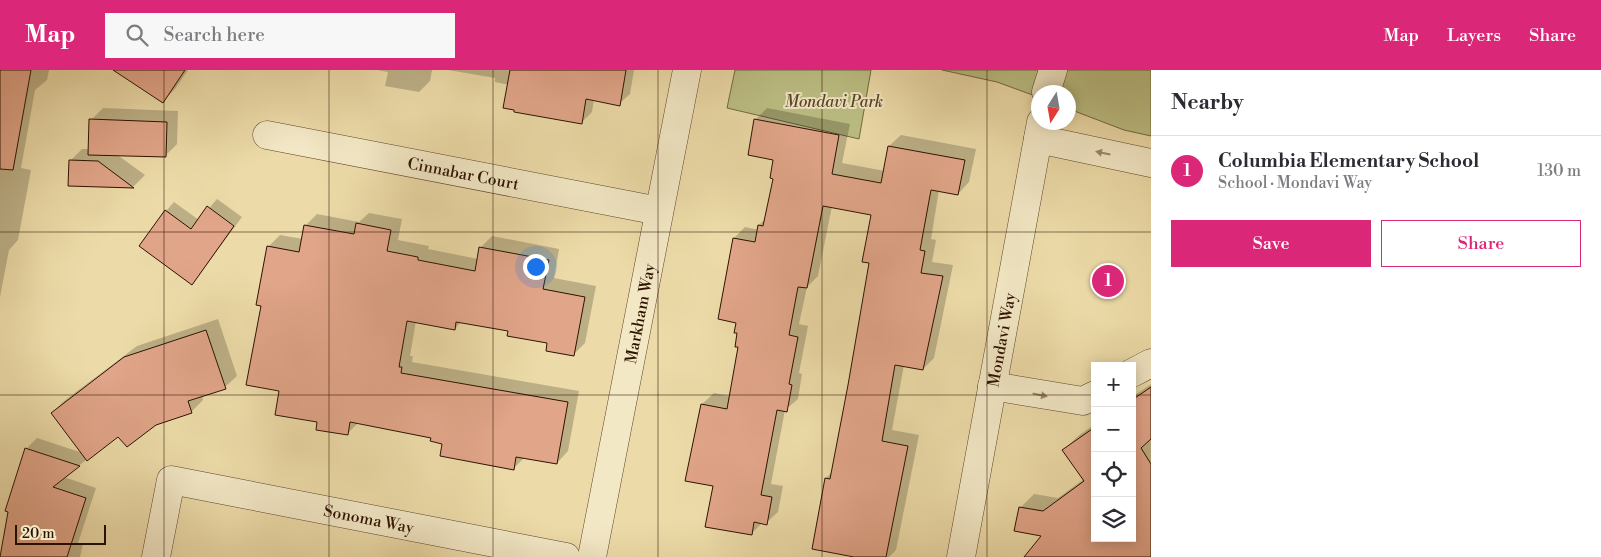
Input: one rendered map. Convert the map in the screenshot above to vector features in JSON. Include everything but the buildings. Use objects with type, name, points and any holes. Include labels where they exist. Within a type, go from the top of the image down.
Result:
[{"type":"street","name":"Markham Way","points":[[592,557],[687,70]]},
{"type":"street","points":[[1039,131],[1151,163]]},
{"type":"street","name":"Mondavi Way","points":[[961,557],[1039,131]]},
{"type":"street","name":"Cinnabar Court","points":[[267,135],[659,212]]},
{"type":"street","points":[[1136,371],[1151,363]]},
{"type":"street","points":[[992,386],[1083,402],[1091,397]]},
{"type":"street","name":"Sonoma Way","points":[[156,557],[171,480],[566,557]]},
{"type":"green space","name":"Mondavi Park","points":[[735,70],[871,70],[859,139],[727,108]]},
{"type":"green space","points":[[942,70],[1151,70],[1151,136],[1124,130],[1076,112],[1076,85],[1031,85],[1031,94],[997,82]]},
{"type":"place","name":"Columbia Elementary School","points":[[1108,281]]}]
